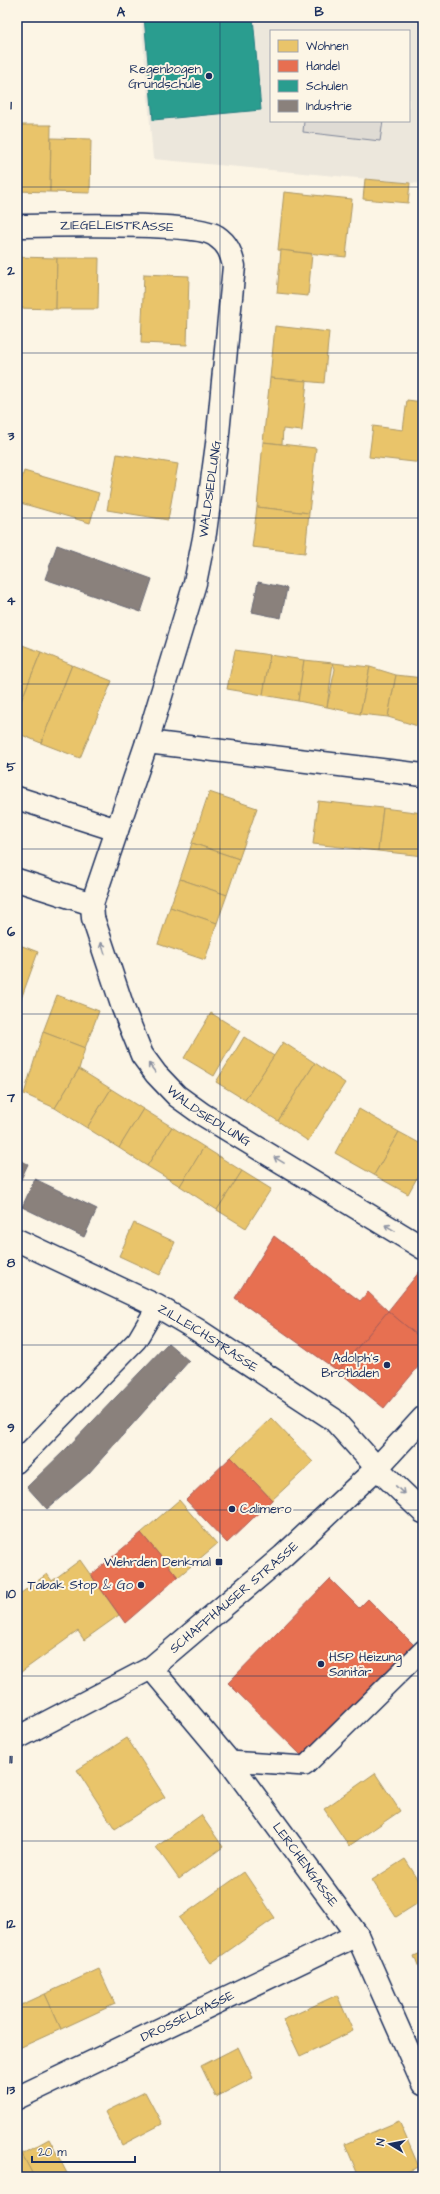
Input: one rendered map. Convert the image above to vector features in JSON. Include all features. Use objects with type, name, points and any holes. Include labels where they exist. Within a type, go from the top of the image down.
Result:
[{"type":"street","name":"ZIEGELEISTRASSE","points":[[17,226],[138,226],[198,230],[215,235]]},
{"type":"street","name":"WALDSIEDLUNG","points":[[215,235],[229,248],[234,266],[217,444],[205,533],[195,582],[148,742],[92,904],[93,918],[123,1008],[142,1055],[161,1080],[177,1096],[202,1114],[423,1248]]},
{"type":"street","points":[[148,742],[423,775]]},
{"type":"street","points":[[17,798],[117,830]]},
{"type":"street","points":[[17,880],[92,904]]},
{"type":"street","name":"ZILLEICHSTRASSE","points":[[17,1240],[157,1306],[196,1329],[333,1418],[377,1468],[423,1512]]},
{"type":"street","name":"SCHAFFHAUSER STRASSE","points":[[17,1738],[151,1668],[283,1556],[377,1468],[423,1418]]},
{"type":"street","name":"LERCHENGASSE","points":[[151,1668],[229,1761],[357,1935],[423,2084]]},
{"type":"street","name":"DROSSELGASSE","points":[[17,2098],[357,1935]]},
{"type":"lane","points":[[17,1463],[137,1340],[157,1306]]},
{"type":"lane","points":[[229,1761],[305,1766],[423,1650]]},
{"type":"shaded area","name":"Regenbogen Grundschule","points":[[141,17],[423,17],[423,184],[153,159]]},
{"type":"shaded area","points":[[304,122],[383,122],[380,141],[303,132]]},
{"type":"building: Wohnen","points":[[17,125],[51,125],[50,192],[17,191]]},
{"type":"building: Wohnen","points":[[51,138],[91,139],[90,193],[50,192]]},
{"type":"building: Wohnen","points":[[365,179],[410,183],[408,203],[363,199]]},
{"type":"building: Wohnen","points":[[284,192],[352,199],[346,257],[278,250]]},
{"type":"building: Wohnen","points":[[281,250],[312,254],[308,296],[277,293]]},
{"type":"building: Wohnen","points":[[17,257],[57,258],[56,309],[17,308]]},
{"type":"building: Wohnen","points":[[57,258],[99,258],[98,309],[56,309]]},
{"type":"building: Wohnen","points":[[144,274],[189,276],[187,345],[141,343]]},
{"type":"building: Wohnen","points":[[275,326],[329,332],[324,383],[270,378]]},
{"type":"building: Wohnen","points":[[270,378],[307,381],[302,431],[283,429],[282,444],[263,442]]},
{"type":"building: Wohnen","points":[[407,400],[423,402],[423,463],[369,457],[373,426],[403,430]]},
{"type":"building: Wohnen","points":[[263,442],[316,448],[309,513],[257,507]]},
{"type":"building: Wohnen","points":[[117,454],[178,464],[168,520],[107,510]]},
{"type":"building: Wohnen","points":[[24,471],[99,493],[90,523],[17,502],[17,494]]},
{"type":"building: Wohnen","points":[[257,507],[309,513],[305,553],[252,547]]},
{"type":"building: Wohnen","points":[[17,643],[41,652],[17,711]]},
{"type":"building: Wohnen","points":[[235,650],[270,655],[263,695],[227,689]]},
{"type":"building: Wohnen","points":[[41,652],[72,665],[41,743],[17,733],[17,711]]},
{"type":"building: Wohnen","points":[[270,655],[304,660],[298,701],[263,695]]},
{"type":"building: Wohnen","points":[[304,660],[333,663],[327,707],[298,701]]},
{"type":"building: Wohnen","points":[[333,663],[370,667],[360,714],[327,707],[335,669]]},
{"type":"building: Wohnen","points":[[72,665],[112,681],[80,758],[41,743]]},
{"type":"building: Wohnen","points":[[370,667],[396,675],[388,717],[360,714]]},
{"type":"building: Wohnen","points":[[396,675],[423,678],[421,727],[388,717]]},
{"type":"building: Wohnen","points":[[209,792],[257,808],[239,859],[192,843]]},
{"type":"building: Wohnen","points":[[318,801],[383,808],[378,851],[313,844]]},
{"type":"building: Wohnen","points":[[383,808],[423,813],[423,856],[378,851]]},
{"type":"building: Wohnen","points":[[192,843],[239,859],[227,895],[180,879]]},
{"type":"building: Wohnen","points":[[180,879],[227,895],[217,923],[170,907]]},
{"type":"building: Wohnen","points":[[170,907],[217,923],[205,960],[158,944]]},
{"type":"building: Wohnen","points":[[17,944],[38,952],[17,1010]]},
{"type":"building: Wohnen","points":[[57,995],[99,1011],[85,1048],[43,1032]]},
{"type":"building: Wohnen","points":[[211,1013],[240,1031],[214,1076],[184,1058]]},
{"type":"building: Wohnen","points":[[43,1032],[85,1048],[79,1069],[55,1108],[24,1094]]},
{"type":"building: Wohnen","points":[[244,1037],[274,1056],[245,1100],[216,1082]]},
{"type":"building: Wohnen","points":[[283,1042],[315,1063],[278,1121],[245,1100]]},
{"type":"building: Wohnen","points":[[315,1063],[345,1083],[308,1141],[278,1121]]},
{"type":"building: Wohnen","points":[[79,1069],[111,1089],[87,1128],[55,1108]]},
{"type":"building: Wohnen","points":[[111,1089],[143,1109],[119,1148],[87,1128]]},
{"type":"building: Wohnen","points":[[143,1109],[172,1127],[147,1166],[119,1148]]},
{"type":"building: Wohnen","points":[[359,1109],[399,1132],[374,1175],[335,1153]]},
{"type":"building: Wohnen","points":[[172,1127],[204,1147],[180,1186],[147,1166]]},
{"type":"building: Wohnen","points":[[399,1132],[423,1145],[423,1167],[408,1194],[374,1175]]},
{"type":"building: Wohnen","points":[[204,1147],[242,1171],[217,1210],[180,1186]]},
{"type":"building: Wohnen","points":[[242,1171],[271,1189],[246,1228],[217,1210]]},
{"type":"building: Wohnen","points":[[134,1223],[175,1242],[160,1275],[119,1256]]},
{"type":"building: Wohnen","points":[[271,1418],[313,1462],[272,1500],[231,1457]]},
{"type":"building: Wohnen","points":[[179,1500],[217,1544],[178,1577],[141,1533]]},
{"type":"building: Wohnen","points":[[80,1560],[119,1615],[84,1640],[78,1631],[21,1672],[17,1666],[17,1596],[47,1574],[52,1581]]},
{"type":"building: Wohnen","points":[[127,1738],[165,1797],[115,1829],[77,1770]]},
{"type":"building: Wohnen","points":[[375,1773],[400,1811],[349,1846],[324,1809]]},
{"type":"building: Wohnen","points":[[201,1815],[223,1847],[179,1879],[156,1847]]},
{"type":"building: Wohnen","points":[[405,1859],[423,1887],[423,1900],[396,1917],[372,1880]]},
{"type":"building: Wohnen","points":[[244,1872],[275,1918],[211,1963],[179,1918]]},
{"type":"building: Wohnen","points":[[423,1952],[423,1979],[414,1956]]},
{"type":"building: Wohnen","points":[[99,1969],[115,2004],[61,2029],[45,1994]]},
{"type":"building: Wohnen","points":[[45,1994],[61,2029],[17,2049],[17,2007]]},
{"type":"building: Wohnen","points":[[337,1995],[353,2031],[300,2056],[283,2020]]},
{"type":"building: Wohnen","points":[[238,2047],[253,2078],[216,2097],[201,2066]]},
{"type":"building: Wohnen","points":[[145,2092],[162,2124],[122,2145],[105,2112]]},
{"type":"building: Wohnen","points":[[399,2121],[419,2167],[394,2177],[359,2177],[345,2144]]},
{"type":"building: Wohnen","points":[[49,2139],[69,2177],[34,2177],[22,2154]]},
{"type":"building: Wohnen","points":[[22,2154],[34,2177],[17,2177],[17,2156]]},
{"type":"building: Handel","points":[[274,1236],[360,1301],[368,1292],[388,1311],[338,1371],[235,1298]]},
{"type":"building: Handel","points":[[420,1271],[423,1273],[423,1340],[388,1311]]},
{"type":"building: Handel","points":[[388,1311],[423,1340],[423,1361],[384,1408],[338,1371]]},
{"type":"building: Handel","points":[[231,1457],[272,1500],[227,1543],[186,1500]]},
{"type":"building: Handel","points":[[141,1533],[178,1577],[125,1623],[91,1575]]},
{"type":"building: Handel","name":"HSP Heizung Sanitär","points":[[330,1579],[359,1608],[368,1599],[414,1645],[303,1757],[228,1683]]},
{"type":"building: Schulen","points":[[144,17],[253,17],[261,110],[153,120]]},
{"type":"building: Industrie","points":[[57,545],[152,579],[141,612],[45,579]]},
{"type":"building: Industrie","points":[[258,582],[287,588],[281,618],[252,612]]},
{"type":"building: Industrie","points":[[17,1159],[28,1164],[17,1188]]},
{"type":"building: Industrie","points":[[35,1179],[97,1209],[84,1237],[22,1207]]},
{"type":"building: Industrie","points":[[168,1343],[189,1361],[88,1474],[47,1509],[27,1487],[67,1448]]},
{"type":"place","name":"Regenbogen Grundschule","points":[[209,76]]},
{"type":"place","name":"Adolph’s Brotladen","points":[[387,1365]]},
{"type":"place","name":"Calimero","points":[[232,1509]]},
{"type":"place","name":"Wehrden Denkmal","points":[[219,1562]]},
{"type":"place","name":"Tabak Stop & Go","points":[[141,1585]]},
{"type":"place","name":"HSP Heizung Sanitär","points":[[321,1664]]}]
